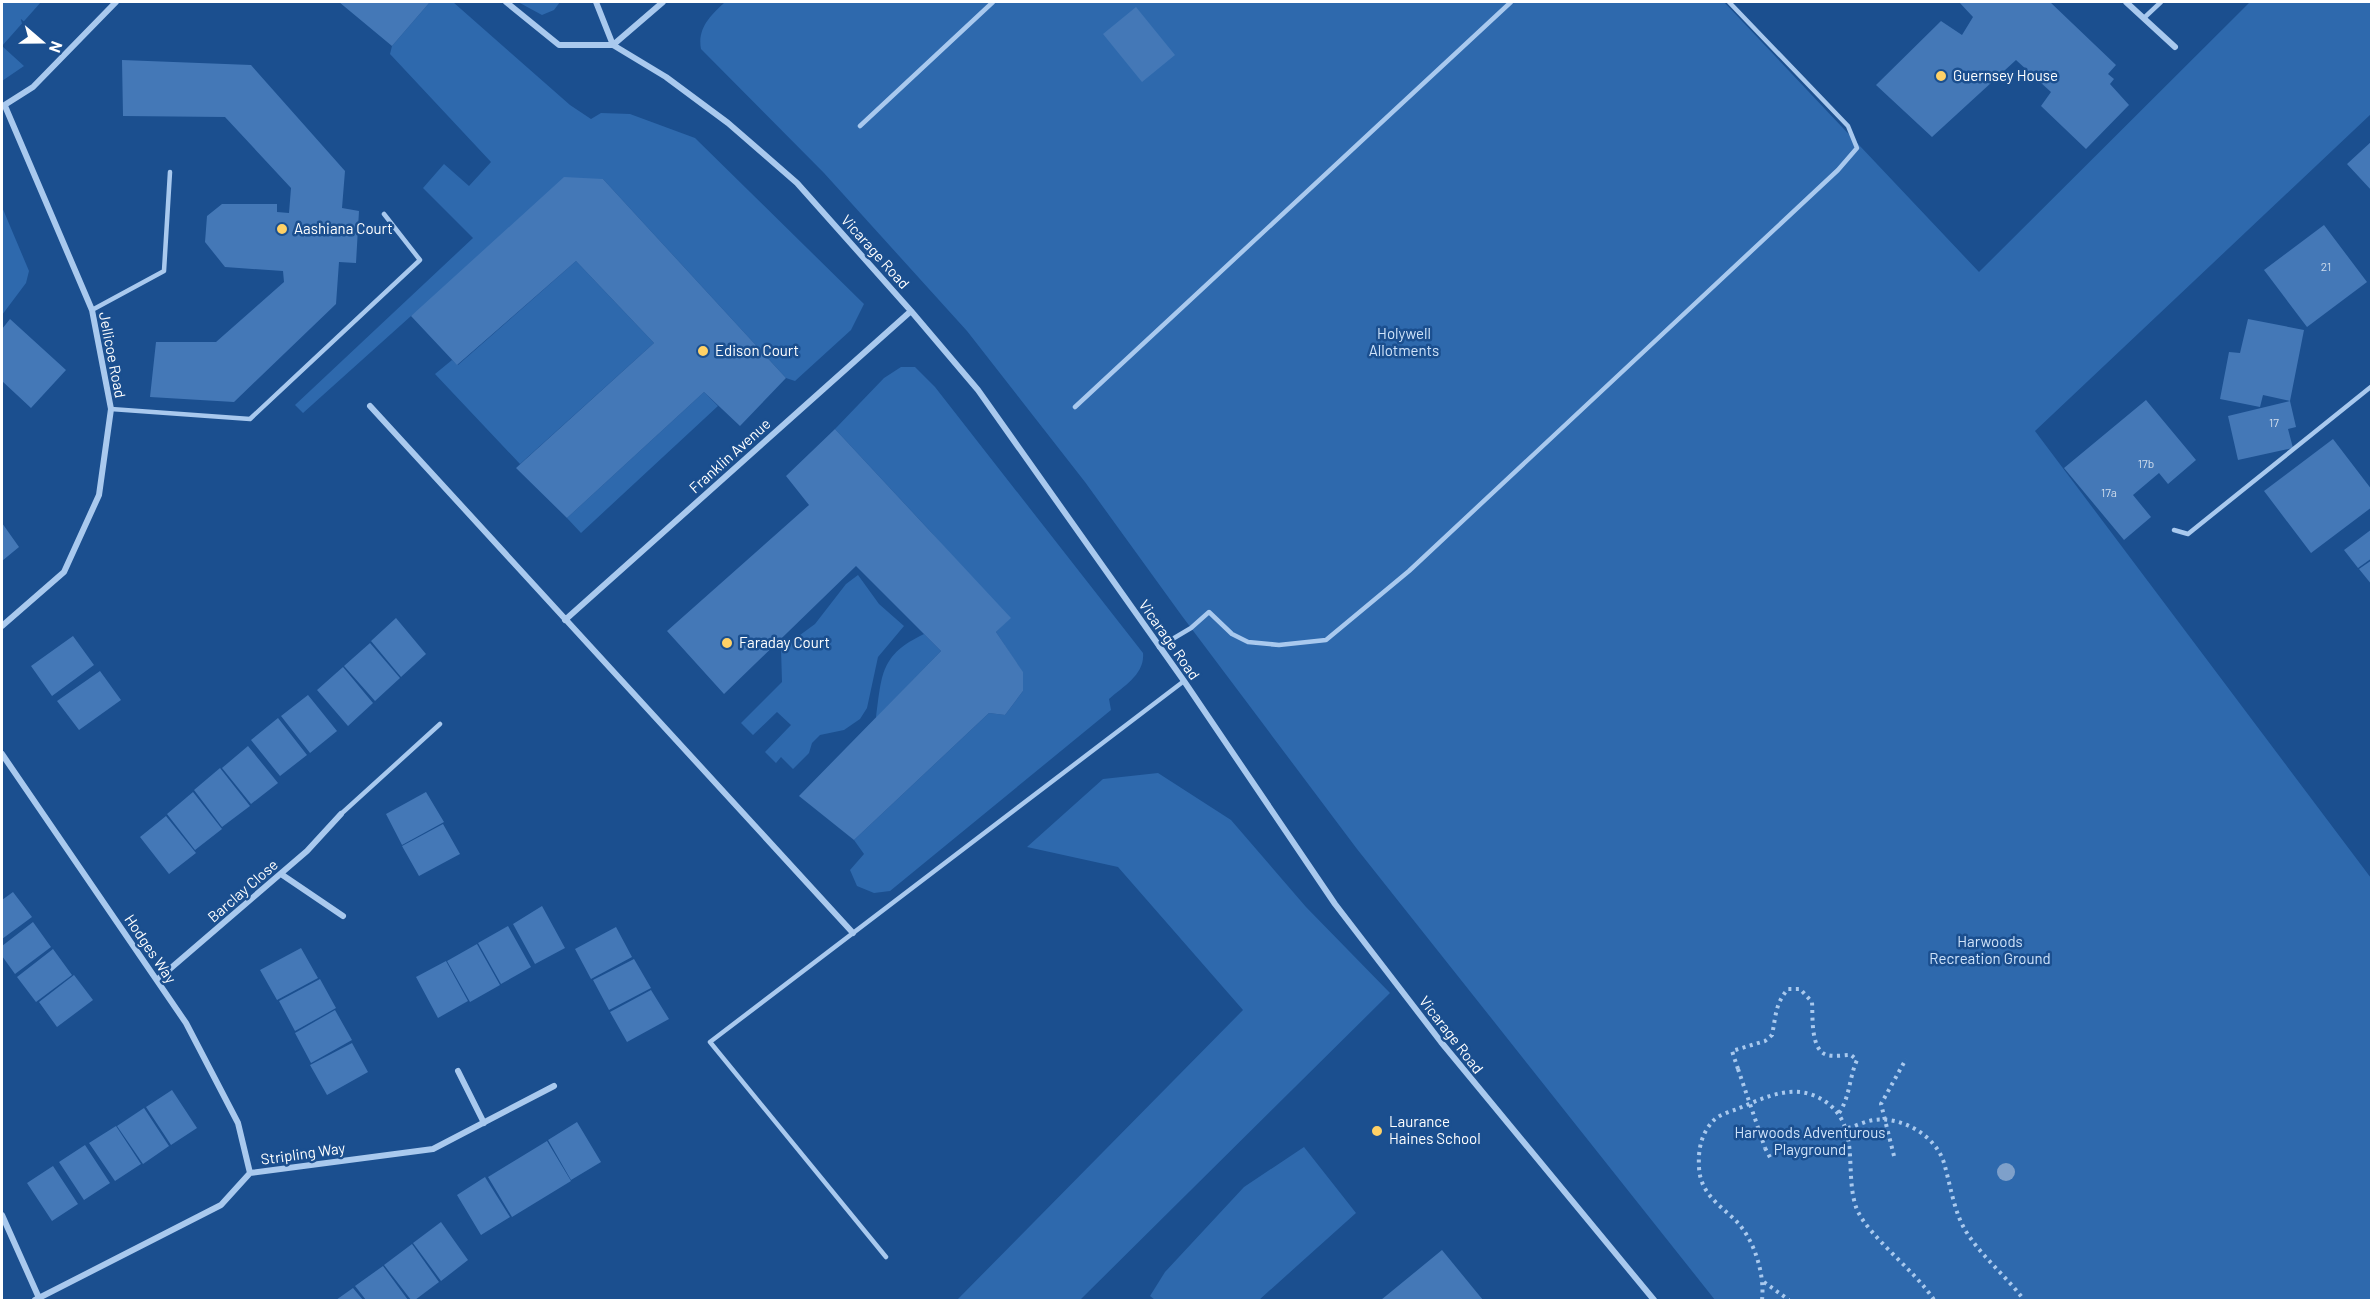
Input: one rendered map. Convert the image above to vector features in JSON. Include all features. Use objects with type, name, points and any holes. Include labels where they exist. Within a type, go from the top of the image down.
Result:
[{"type":"street","points":[[3,106],[33,87],[116,2]]},
{"type":"street","points":[[506,2],[559,45],[613,45],[663,2]]},
{"type":"street","points":[[596,2],[613,45]]},
{"type":"street","points":[[2126,2],[2145,17],[2175,47]]},
{"type":"street","name":"Vicarage Road","points":[[613,45],[666,77],[728,123],[797,183],[978,390],[1184,681],[1335,904],[1441,1042],[1654,1300]]},
{"type":"street","name":"Jellicoe Road","points":[[2,626],[64,572],[99,495],[111,409],[92,310],[3,106]]},
{"type":"street","name":"Franklin Avenue","points":[[565,620],[911,311]]},
{"type":"street","points":[[370,406],[853,933]]},
{"type":"street","name":"Hodges Way","points":[[2,754],[186,1023],[238,1123],[250,1173]]},
{"type":"street","name":"Barclay Close","points":[[157,980],[307,851],[341,814]]},
{"type":"street","points":[[281,874],[343,916]]},
{"type":"street","points":[[458,1071],[484,1123]]},
{"type":"street","name":"Stripling Way","points":[[2,1215],[37,1299],[221,1205],[250,1173],[433,1149],[554,1086]]},
{"type":"lane","points":[[860,126],[993,2]]},
{"type":"lane","points":[[1075,406],[1511,2]]},
{"type":"lane","points":[[1159,647],[1191,628],[1209,612],[1232,634],[1248,642],[1279,645],[1326,640],[1409,572],[1851,155],[1857,148],[1848,126],[1729,2]]},
{"type":"lane","points":[[2145,17],[2161,2]]},
{"type":"lane","points":[[92,310],[164,271],[170,172]]},
{"type":"lane","points":[[111,409],[250,419],[420,260],[384,214]]},
{"type":"lane","points":[[2174,531],[2188,534],[2372,386]]},
{"type":"lane","points":[[886,1257],[710,1042],[1184,681]]},
{"type":"lane","points":[[341,814],[441,724]]},
{"type":"path","points":[[1772,1161],[1765,1148],[1732,1051],[1765,1041],[1772,1035],[1774,1010],[1781,996],[1788,989],[1800,989],[1812,1002],[1813,1028],[1818,1048],[1829,1056],[1851,1054],[1857,1060],[1850,1079],[1848,1100],[1839,1113]]},
{"type":"path","points":[[1894,1156],[1881,1104],[1906,1059]]},
{"type":"path","points":[[1762,1300],[1764,1281],[1749,1238],[1735,1219],[1712,1201],[1704,1188],[1699,1170],[1699,1148],[1714,1118],[1777,1092],[1808,1094],[1825,1101],[1839,1113],[1848,1128],[1857,1209],[1866,1225],[1920,1280],[1934,1300]]},
{"type":"path","points":[[1848,1128],[1874,1120],[1893,1121],[1915,1129],[1932,1144],[1943,1160],[1958,1217],[1968,1235],[2024,1300]]},
{"type":"path","points":[[1764,1281],[1789,1300]]},
{"type":"green space","points":[[2,2],[41,2],[2,46]]},
{"type":"green space","points":[[430,2],[453,2],[570,105],[591,119],[601,113],[630,114],[695,138],[864,304],[851,330],[795,381],[786,378],[603,179],[411,316],[303,413],[295,405],[473,238],[423,188],[444,164],[469,186],[491,162],[390,54],[392,46]]},
{"type":"green space","points":[[518,2],[560,2],[554,10],[542,15]]},
{"type":"green space","points":[[725,2],[1724,2],[1979,272],[2250,2],[2371,2],[2371,114],[2035,431],[2371,878],[2371,1300],[1715,1300],[1357,849],[1182,616],[1085,482],[967,331],[824,173],[701,49],[701,35],[706,22]]},
{"type":"green space","points":[[2,46],[24,66],[2,81]]},
{"type":"green space","points":[[2,207],[29,271],[26,283],[2,315]]},
{"type":"green space","points":[[576,261],[654,343],[520,464],[435,374],[452,360],[458,365]]},
{"type":"green space","points":[[901,367],[915,367],[935,387],[1143,653],[1143,660],[1132,679],[1109,699],[1111,710],[890,891],[874,893],[857,886],[850,870],[864,854],[854,840],[989,713],[1005,715],[1023,691],[1023,673],[996,632],[1007,621],[930,531],[835,429],[884,378]]},
{"type":"green space","points":[[704,392],[718,406],[581,533],[567,518]]},
{"type":"green space","points":[[858,575],[879,604],[904,626],[878,657],[867,708],[860,719],[844,730],[820,735],[812,743],[809,753],[793,769],[781,757],[776,763],[765,752],[791,725],[777,712],[753,735],[741,723],[782,682],[781,649],[815,624],[846,584]]},
{"type":"green space","points":[[924,634],[941,651],[876,718],[882,678],[891,658]]},
{"type":"green space","points":[[1158,773],[1231,820],[1306,907],[1390,993],[1080,1300],[957,1300],[1243,1010],[1118,867],[1027,847],[1103,779]]},
{"type":"green space","points":[[1304,1147],[1356,1213],[1259,1300],[1155,1300],[1150,1296],[1165,1272],[1244,1187]]},
{"type":"building","points":[[339,2],[430,2],[392,46]]},
{"type":"building","name":"Guernsey House","points":[[1959,2],[2050,2],[2116,65],[2108,74],[2114,79],[2110,84],[2129,105],[2086,149],[2041,106],[2051,92],[2016,60],[1932,137],[1876,85],[1941,21],[1962,35],[1973,17]]},
{"type":"building","points":[[1136,7],[1175,55],[1142,82],[1103,34]]},
{"type":"building","name":"Aashiana Court","points":[[122,60],[251,65],[345,171],[342,208],[359,211],[356,263],[339,262],[336,304],[234,402],[150,397],[156,342],[216,342],[284,282],[283,271],[225,267],[205,242],[207,216],[222,204],[277,204],[277,212],[289,213],[291,188],[225,117],[123,116]]},
{"type":"building","points":[[2372,141],[2372,191],[2347,164]]},
{"type":"building","name":"Edison Court","points":[[564,177],[603,179],[786,378],[740,426],[704,392],[567,518],[516,468],[654,343],[576,261],[457,365],[411,316]]},
{"type":"building","points":[[2324,225],[2367,282],[2307,327],[2264,270]]},
{"type":"building","points":[[10,319],[66,370],[31,408],[2,381],[2,329]]},
{"type":"building","points":[[2248,319],[2304,330],[2290,401],[2263,395],[2260,407],[2220,399],[2229,352],[2240,353]]},
{"type":"building","points":[[2146,400],[2196,460],[2168,484],[2159,473],[2133,495],[2151,517],[2124,540],[2064,468]]},
{"type":"building","points":[[2290,401],[2296,427],[2288,429],[2293,448],[2238,460],[2228,416]]},
{"type":"building","name":"Faraday Court","points":[[835,429],[1011,618],[996,632],[1023,672],[1023,691],[1005,715],[989,713],[854,840],[799,796],[941,651],[856,566],[724,694],[667,631],[809,505],[786,476]]},
{"type":"building","points":[[2333,439],[2372,490],[2372,507],[2311,553],[2264,491]]},
{"type":"building","points":[[2,523],[19,547],[2,561]]},
{"type":"building","points":[[2372,529],[2372,558],[2358,568],[2344,550]]},
{"type":"building","points":[[2372,560],[2372,585],[2359,569]]},
{"type":"building","points":[[396,618],[426,654],[401,677],[371,641]]},
{"type":"building","points":[[73,636],[94,665],[52,696],[31,666]]},
{"type":"building","points":[[370,643],[400,678],[375,701],[344,666]]},
{"type":"building","points":[[343,667],[373,703],[348,726],[317,690]]},
{"type":"building","points":[[100,671],[121,700],[79,730],[57,701]]},
{"type":"building","points":[[308,695],[337,731],[310,753],[281,716]]},
{"type":"building","points":[[278,718],[307,755],[280,776],[251,740]]},
{"type":"building","points":[[248,746],[278,783],[251,804],[222,768]]},
{"type":"building","points":[[220,768],[250,806],[222,827],[194,790]]},
{"type":"building","points":[[193,792],[222,829],[195,850],[167,814]]},
{"type":"building","points":[[426,792],[444,822],[402,845],[386,814]]},
{"type":"building","points":[[166,816],[196,853],[169,874],[140,837]]},
{"type":"building","points":[[443,824],[460,854],[419,876],[402,846]]},
{"type":"building","points":[[13,892],[32,917],[2,939],[2,900]]},
{"type":"building","points":[[542,906],[565,948],[535,964],[513,924]]},
{"type":"building","points":[[33,922],[51,947],[15,974],[2,956],[2,946]]},
{"type":"building","points":[[508,926],[531,967],[501,984],[478,943]]},
{"type":"building","points":[[616,927],[632,957],[591,979],[575,949]]},
{"type":"building","points":[[477,944],[500,985],[470,1002],[447,961]]},
{"type":"building","points":[[301,948],[318,978],[277,1000],[260,970]]},
{"type":"building","points":[[53,949],[72,975],[36,1002],[17,977]]},
{"type":"building","points":[[634,959],[651,988],[609,1010],[593,980]]},
{"type":"building","points":[[446,961],[468,1001],[438,1018],[416,977]]},
{"type":"building","points":[[74,975],[93,1000],[57,1027],[39,1002]]},
{"type":"building","points":[[320,979],[336,1008],[295,1031],[279,1001]]},
{"type":"building","points":[[651,990],[669,1019],[627,1042],[610,1012]]},
{"type":"building","points":[[335,1010],[352,1040],[311,1063],[295,1033]]},
{"type":"building","points":[[352,1043],[368,1072],[327,1095],[310,1065]]},
{"type":"building","points":[[172,1090],[197,1128],[171,1145],[146,1107]]},
{"type":"building","points":[[144,1108],[169,1146],[143,1164],[117,1126]]},
{"type":"building","points":[[577,1122],[601,1162],[571,1180],[548,1140]]},
{"type":"building","points":[[116,1126],[141,1164],[115,1181],[89,1143]]},
{"type":"building","points":[[547,1141],[571,1181],[512,1217],[488,1177]]},
{"type":"building","points":[[85,1145],[110,1183],[84,1200],[59,1162]]},
{"type":"building","points":[[53,1166],[78,1204],[52,1221],[27,1183]]},
{"type":"building","points":[[485,1177],[510,1217],[481,1235],[457,1195]]},
{"type":"building","points":[[441,1222],[468,1260],[441,1281],[413,1243]]},
{"type":"building","points":[[412,1244],[439,1282],[415,1300],[411,1300],[384,1265]]},
{"type":"building","points":[[1442,1250],[1483,1300],[1381,1300]]},
{"type":"building","points":[[383,1266],[408,1300],[366,1300],[355,1286]]},
{"type":"building","points":[[353,1288],[363,1300],[336,1300]]},
{"type":"place","name":"Guernsey House","points":[[1941,76]]},
{"type":"place","name":"Aashiana Court","points":[[282,229]]},
{"type":"place","name":"Edison Court","points":[[703,351]]},
{"type":"place","name":"Faraday Court","points":[[727,643]]},
{"type":"place","name":"Laurance Haines School","points":[[1377,1131]]},
{"type":"park label","name":"Holywell Allotments","points":[[1404,342]]},
{"type":"park label","name":"Harwoods Recreation Ground","points":[[1990,950]]},
{"type":"park label","name":"Harwoods Adventurous Playground","points":[[1810,1142]]}]
